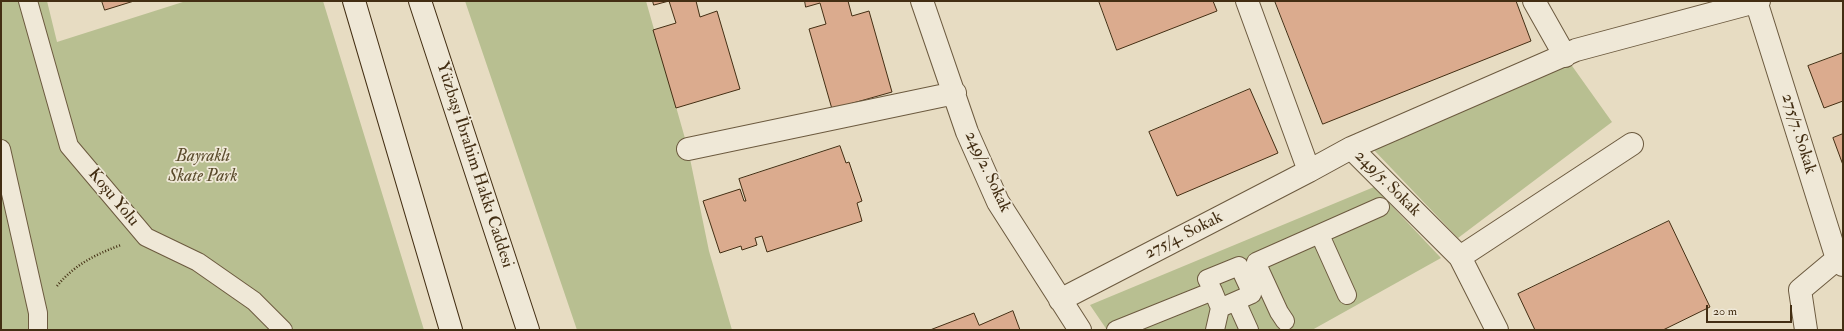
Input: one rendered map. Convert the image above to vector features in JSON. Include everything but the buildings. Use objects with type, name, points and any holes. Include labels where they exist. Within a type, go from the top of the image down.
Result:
[{"type":"street","name":"Koşu Yolu","points":[[28,1],[69,146],[146,237],[198,262],[254,301],[283,330]]},
{"type":"street","points":[[354,1],[451,330]]},
{"type":"street","name":"Yüzbaşı İbrahim Hakkı Caddesi","points":[[420,1],[528,330]]},
{"type":"street","name":"249/2. Sokak","points":[[922,1],[955,93],[967,132],[998,202],[1080,330]]},
{"type":"street","points":[[1247,1],[1308,171]]},
{"type":"street","points":[[1534,1],[1566,56]]},
{"type":"street","points":[[1351,148],[1566,56],[1576,50],[1757,1]]},
{"type":"street","name":"275/7. Sokak","points":[[1757,1],[1840,262]]},
{"type":"street","points":[[688,149],[955,93]]},
{"type":"street","points":[[1460,257],[1632,144]]},
{"type":"street","name":"249/5. Sokak","points":[[1308,171],[1351,148],[1460,257],[1497,330]]},
{"type":"street","points":[[1,149],[38,321]]},
{"type":"street","name":"275/4. Sokak","points":[[1060,300],[1308,171]]},
{"type":"street","points":[[1215,330],[1228,304],[1252,294],[1252,274],[1256,262],[1296,238],[1320,235],[1380,207]]},
{"type":"street","points":[[1320,235],[1347,295]]},
{"type":"street","points":[[1806,330],[1800,290],[1840,262]]},
{"type":"street","points":[[1249,330],[1228,304],[1213,291],[1207,279],[1219,268],[1239,266],[1252,274],[1286,322]]},
{"type":"street","points":[[1116,330],[1213,291]]},
{"type":"path","points":[[38,321],[58,284],[78,265],[100,253],[146,237]]},
{"type":"green space","name":"Bayraklı Skate Park","points":[[1,1],[47,1],[57,42],[186,1],[323,1],[424,330],[1,330]]},
{"type":"green space","points":[[465,1],[646,1],[688,149],[709,251],[732,330],[577,330]]},
{"type":"green space","points":[[1565,56],[1612,122],[1458,238],[1372,148]]},
{"type":"green space","points":[[1374,187],[1441,258],[1312,330],[1107,330],[1090,305]]}]
